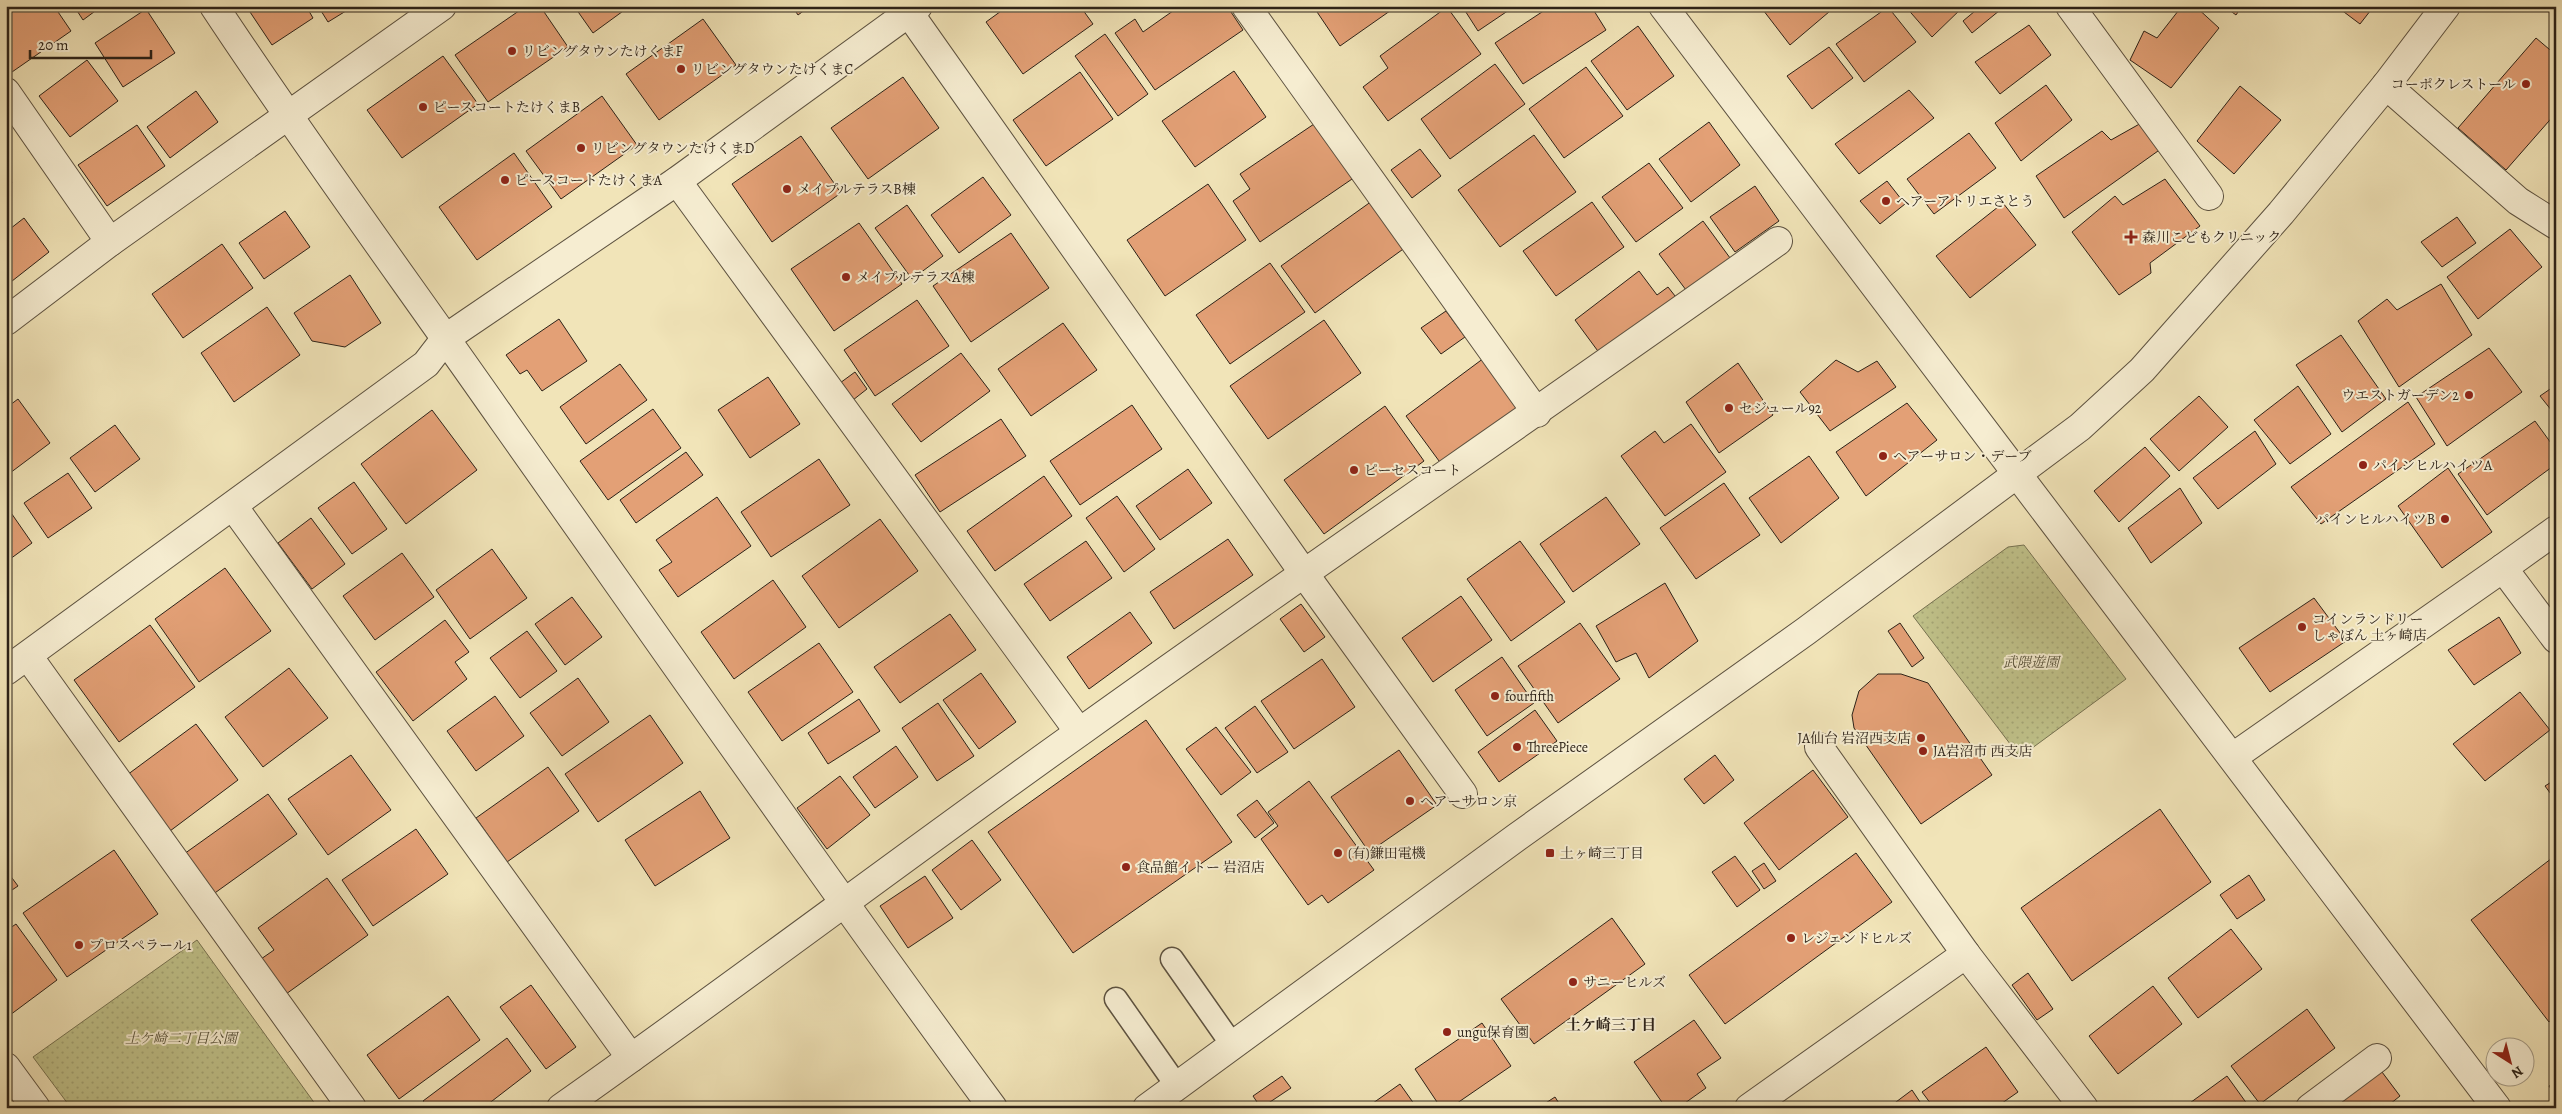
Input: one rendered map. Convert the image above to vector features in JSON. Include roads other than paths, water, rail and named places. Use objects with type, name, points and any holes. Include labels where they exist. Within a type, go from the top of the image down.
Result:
[{"type":"street","points":[[214,6],[287,117],[446,338],[843,903],[993,1108]]},
{"type":"street","points":[[6,321],[110,242],[442,6]]},
{"type":"street","points":[[1246,6],[1537,413]]},
{"type":"street","points":[[1663,6],[2497,1108]]},
{"type":"street","points":[[2070,6],[2209,196]]},
{"type":"street","points":[[1147,1108],[1517,837],[1806,631],[2080,427],[2142,370],[2281,213],[2386,85],[2446,6]]},
{"type":"street","points":[[6,671],[426,364],[446,338],[677,180],[914,10],[1303,572],[1463,794]]},
{"type":"street","points":[[2386,85],[2518,202],[2556,225]]},
{"type":"street","points":[[6,92],[110,242]]},
{"type":"street","points":[[677,180],[1079,732]]},
{"type":"street","points":[[561,1108],[1303,572],[1537,413],[1778,241]]},
{"type":"street","points":[[233,506],[631,1058]]},
{"type":"street","points":[[2233,757],[2556,530]]},
{"type":"street","points":[[2503,568],[2556,639]]},
{"type":"street","points":[[28,656],[352,1108]]},
{"type":"street","points":[[1818,747],[1966,954],[2084,1108]]},
{"type":"street","points":[[1749,1108],[1966,954]]},
{"type":"street","points":[[2310,1108],[2377,1058]]},
{"type":"street","points":[[6,1067],[36,1108]]},
{"type":"lane","points":[[1172,959],[1233,1046]]},
{"type":"lane","points":[[1116,999],[1176,1086]]},
{"type":"place","name":"リビングタウンたけくまF","points":[[512,51]]},
{"type":"place","name":"リビングタウンたけくまC","points":[[681,69]]},
{"type":"place","name":"コーポクレストール","points":[[2526,84]]},
{"type":"place","name":"ピースコートたけくまB","points":[[423,107]]},
{"type":"place","name":"リビングタウンたけくまD","points":[[581,148]]},
{"type":"place","name":"ピースコートたけくまA","points":[[505,180]]},
{"type":"place","name":"メイプルテラスB棟","points":[[787,189]]},
{"type":"place","name":"ヘアーアトリエさとう","points":[[1886,201]]},
{"type":"place","name":"森川こどもクリニック","points":[[2131,237]]},
{"type":"place","name":"メイプルテラスA棟","points":[[846,277]]},
{"type":"place","name":"ウエストガーデン2","points":[[2469,395]]},
{"type":"place","name":"セジュール92","points":[[1729,408]]},
{"type":"place","name":"ヘアーサロン・デーブ","points":[[1883,456]]},
{"type":"place","name":"パインヒルハイツA","points":[[2363,465]]},
{"type":"place","name":"ピーセスコート","points":[[1354,470]]},
{"type":"place","name":"パインヒルハイツB","points":[[2445,519]]},
{"type":"place","name":"コインランドリー しゃぼん 土ヶ崎店","points":[[2302,627]]},
{"type":"place","name":"fourfifth","points":[[1495,696]]},
{"type":"place","name":"JA仙台 岩沼西支店","points":[[1921,738]]},
{"type":"place","name":"ThreePiece","points":[[1517,747]]},
{"type":"place","name":"JA岩沼市 西支店","points":[[1923,751]]},
{"type":"place","name":"ヘアーサロン京","points":[[1410,801]]},
{"type":"place","name":"(有)鎌田電機","points":[[1338,853]]},
{"type":"place","name":"土ヶ崎三丁目","points":[[1550,853]]},
{"type":"place","name":"食品館イトー 岩沼店","points":[[1126,867]]},
{"type":"place","name":"レジェンドヒルズ","points":[[1791,938]]},
{"type":"place","name":"プロスペラール1","points":[[79,945]]},
{"type":"place","name":"サニーヒルズ","points":[[1573,982]]},
{"type":"place","name":"ungu保育園","points":[[1447,1032]]},
{"type":"district","name":"土ケ崎三丁目","points":[[1611,1025]]},
{"type":"park label","name":"武隈遊園","points":[[2031,662]]},
{"type":"park label","name":"土ケ崎二丁目公園","points":[[181,1038]]}]
